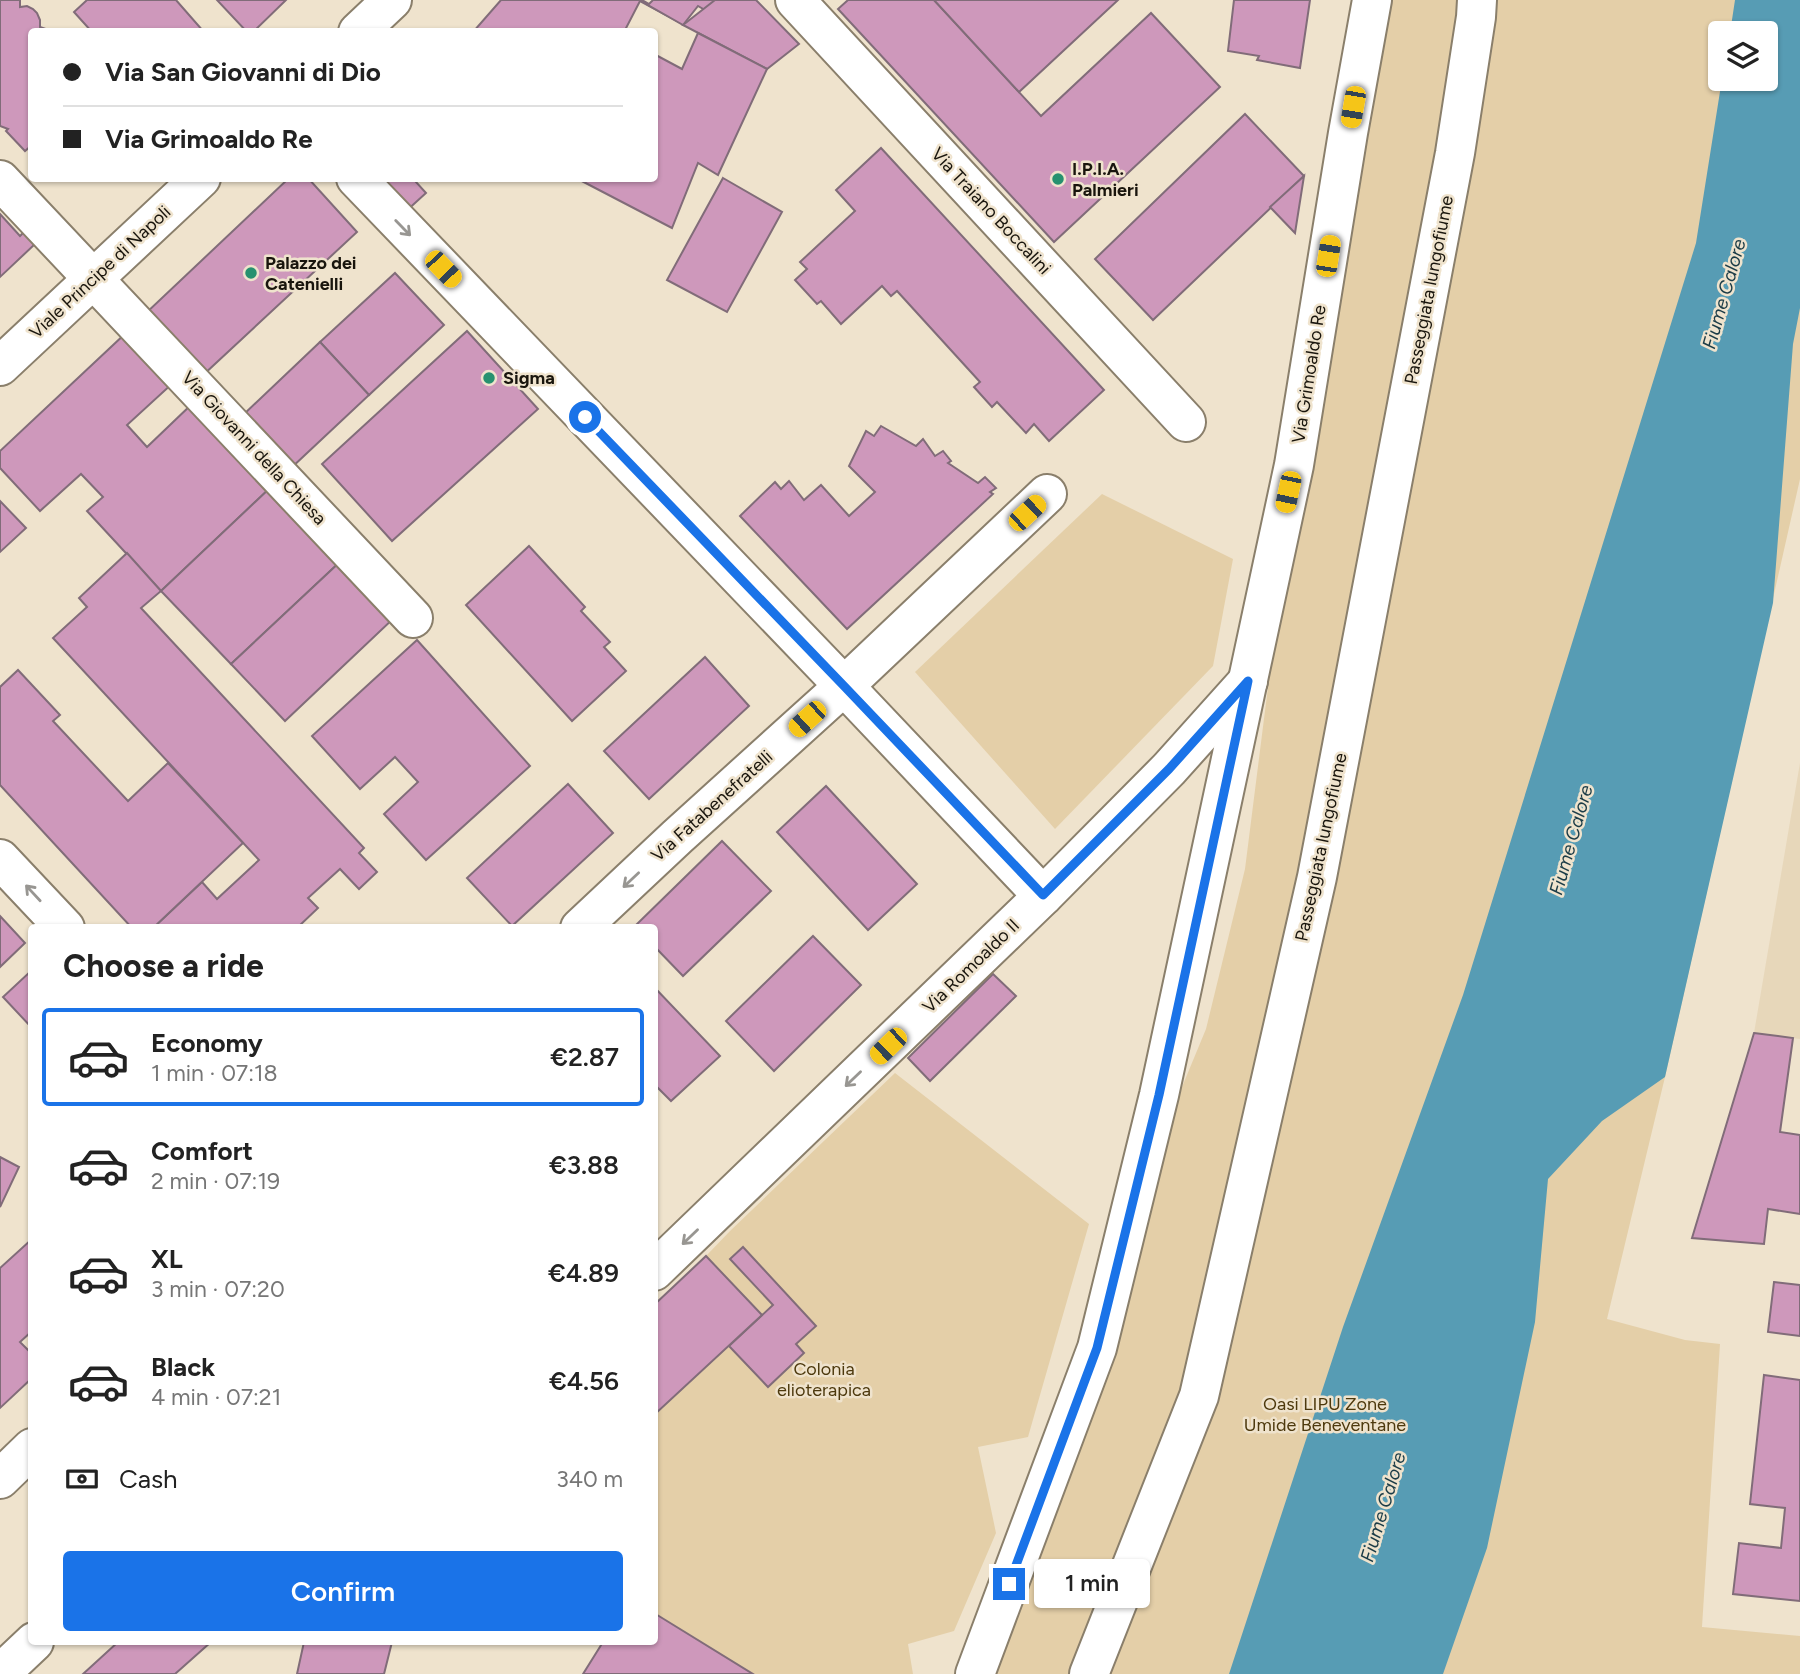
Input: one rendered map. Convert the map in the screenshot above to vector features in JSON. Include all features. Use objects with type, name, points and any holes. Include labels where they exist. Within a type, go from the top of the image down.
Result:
[{"type":"street","points":[[362,28],[392,0]]},
{"type":"street","name":"Via Traiano Boccalini","points":[[795,0],[1186,422]]},
{"type":"street","name":"Via Grimoaldo Re","points":[[975,1674],[1097,1348],[1159,1095],[1294,465],[1372,0]]},
{"type":"street","name":"Passeggiata lungofiume","points":[[1089,1674],[1199,1396],[1317,877],[1455,153],[1477,0]]},
{"type":"street","name":"Via Giovanni della Chiesa","points":[[0,180],[413,618]]},
{"type":"street","name":"Viale Principe di Napoli","points":[[0,366],[197,182]]},
{"type":"street","points":[[360,182],[1043,895]]},
{"type":"street","name":"Via Fatabenefratelli","points":[[584,924],[677,836],[844,686],[1047,494]]},
{"type":"street","name":"Via Romoaldo II","points":[[658,1267],[1043,895],[1169,769],[1248,681]]},
{"type":"street","points":[[0,859],[61,924]]},
{"type":"street","points":[[0,1479],[28,1452]]},
{"type":"street","points":[[0,1674],[31,1645]]},
{"type":"shaded area","points":[[1800,763],[1800,1039],[1754,1033]]},
{"type":"green space","name":"Oasi LIPU Zone Umide Beneventane","points":[[1355,0],[1800,0],[1800,479],[1665,1077],[1607,1319],[1685,1340],[1720,1344],[1702,1627],[1800,1636],[1800,1674],[958,1674],[1110,1261],[1206,1029],[1245,869]]},
{"type":"green space","points":[[1102,494],[1233,559],[1213,666],[1055,829],[915,672]]},
{"type":"green space","name":"Colonia elioterapica","points":[[895,1073],[1089,1224],[1028,1437],[978,1447],[996,1533],[954,1631],[908,1644],[913,1674],[753,1674],[658,1615],[658,1302]]},
{"type":"water","name":"Fiume Calore","points":[[1735,0],[1800,0],[1800,308],[1793,344],[1773,603],[1665,1077],[1602,1121],[1548,1179],[1535,1322],[1487,1548],[1443,1674],[1229,1674],[1343,1327],[1463,995],[1696,243],[1720,91],[1778,91],[1778,21],[1732,21]]},
{"type":"building","points":[[0,0],[20,0],[20,7],[27,6],[37,13],[40,27],[43,28],[28,28],[28,148],[25,151],[6,131],[8,129],[0,126]]},
{"type":"building","points":[[87,0],[176,0],[200,28],[88,28],[74,12]]},
{"type":"building","points":[[217,0],[286,0],[257,28],[243,28]]},
{"type":"building","points":[[501,0],[642,0],[692,29],[640,1],[626,28],[476,28]]},
{"type":"building","points":[[653,0],[717,0],[705,10],[698,6],[683,25],[648,5]]},
{"type":"building","points":[[715,0],[756,0],[799,44],[767,69],[683,25]]},
{"type":"building","name":"I.P.I.A. Palmieri","points":[[848,0],[934,0],[1041,116],[1151,13],[1220,87],[1054,242],[838,9]]},
{"type":"building","points":[[934,0],[1118,0],[1019,92]]},
{"type":"building","points":[[1234,0],[1310,0],[1300,68],[1257,60],[1259,56],[1228,51]]},
{"type":"building","points":[[698,33],[767,69],[718,175],[698,163],[672,228],[584,182],[658,182],[658,56],[682,69]]},
{"type":"building","points":[[1245,114],[1304,176],[1153,320],[1095,259]]},
{"type":"building","points":[[881,148],[1104,390],[1049,441],[1034,424],[1026,433],[997,402],[992,407],[974,387],[980,382],[897,291],[891,296],[882,286],[841,324],[821,301],[817,304],[795,280],[807,269],[800,262],[855,211],[836,190]]},
{"type":"building","points":[[1304,176],[1295,233],[1270,207]]},
{"type":"building","points":[[723,178],[782,212],[727,312],[667,280]]},
{"type":"building","name":"Palazzo dei Catenielli","points":[[285,182],[312,182],[357,232],[202,376],[145,314]]},
{"type":"building","points":[[377,182],[416,182],[426,193],[404,213]]},
{"type":"building","points":[[0,214],[20,236],[24,232],[35,244],[0,277]]},
{"type":"building","points":[[395,273],[444,325],[369,395],[320,342]]},
{"type":"building","points":[[467,331],[538,409],[392,541],[322,464]]},
{"type":"building","points":[[127,332],[174,382],[127,425],[147,447],[193,403],[271,487],[161,591],[87,511],[103,497],[81,474],[40,511],[0,468],[0,451]]},
{"type":"building","points":[[320,342],[369,395],[290,469],[242,416]]},
{"type":"building","points":[[881,426],[916,446],[923,439],[935,456],[943,451],[951,461],[948,463],[978,483],[985,477],[996,488],[990,492],[993,494],[847,629],[740,516],[775,482],[781,489],[789,481],[804,500],[821,485],[849,516],[875,492],[849,466],[866,431],[874,436]]},
{"type":"building","points":[[271,487],[342,560],[231,664],[161,591]]},
{"type":"building","points":[[0,501],[26,528],[0,552]]},
{"type":"building","points":[[529,546],[585,607],[581,611],[610,642],[604,647],[626,671],[572,721],[466,605]]},
{"type":"building","points":[[127,553],[161,591],[141,608],[364,848],[359,853],[377,872],[359,889],[340,869],[308,898],[318,908],[301,924],[157,924],[202,882],[217,899],[259,860],[53,638],[87,607],[79,598]]},
{"type":"building","points":[[342,560],[395,617],[285,721],[231,664]]},
{"type":"building","points":[[417,640],[530,766],[426,860],[384,814],[418,782],[395,757],[360,789],[312,736]]},
{"type":"building","points":[[705,657],[749,706],[649,799],[604,751]]},
{"type":"building","points":[[18,670],[60,715],[53,721],[128,801],[168,763],[243,843],[157,924],[128,924],[0,785],[0,687]]},
{"type":"building","points":[[568,784],[613,833],[514,924],[510,924],[467,878]]},
{"type":"building","points":[[826,786],[917,884],[868,930],[777,832]]},
{"type":"building","points":[[722,841],[771,891],[683,976],[658,950],[658,924],[637,924]]},
{"type":"building","points":[[0,916],[25,943],[0,967]]},
{"type":"building","points":[[813,936],[861,985],[774,1071],[726,1021]]},
{"type":"building","points":[[28,974],[28,1024],[3,997]]},
{"type":"building","points":[[993,974],[1016,996],[930,1081],[908,1058]]},
{"type":"building","points":[[658,991],[720,1056],[671,1101],[658,1088]]},
{"type":"building","points":[[1754,1033],[1793,1038],[1780,1132],[1800,1135],[1800,1214],[1768,1209],[1764,1244],[1692,1238]]},
{"type":"building","points":[[0,1157],[19,1167],[0,1207]]},
{"type":"building","points":[[28,1243],[28,1335],[20,1342],[28,1350],[28,1382],[0,1408],[0,1268]]},
{"type":"building","points":[[743,1247],[816,1326],[796,1344],[804,1353],[768,1387],[729,1346],[773,1305],[730,1259]]},
{"type":"building","points":[[706,1256],[762,1315],[658,1411],[658,1301]]},
{"type":"building","points":[[1774,1282],[1800,1285],[1800,1336],[1768,1332]]},
{"type":"building","points":[[1764,1375],[1800,1380],[1800,1601],[1733,1594],[1739,1543],[1781,1548],[1785,1508],[1750,1504]]},
{"type":"building","points":[[658,1615],[753,1674],[583,1674],[601,1645],[658,1645]]},
{"type":"building","points":[[115,1645],[208,1645],[175,1674],[83,1674]]},
{"type":"building","points":[[303,1645],[391,1645],[384,1674],[297,1674]]},
{"type":"place","name":"I.P.I.A. Palmieri","points":[[1058,179]]},
{"type":"place","name":"Palazzo dei Catenielli","points":[[251,273]]},
{"type":"place","name":"Sigma","points":[[489,378]]},
{"type":"route","points":[[585,417],[1043,895],[1169,769],[1248,681],[1159,1095],[1097,1348],[1009,1584]]}]
